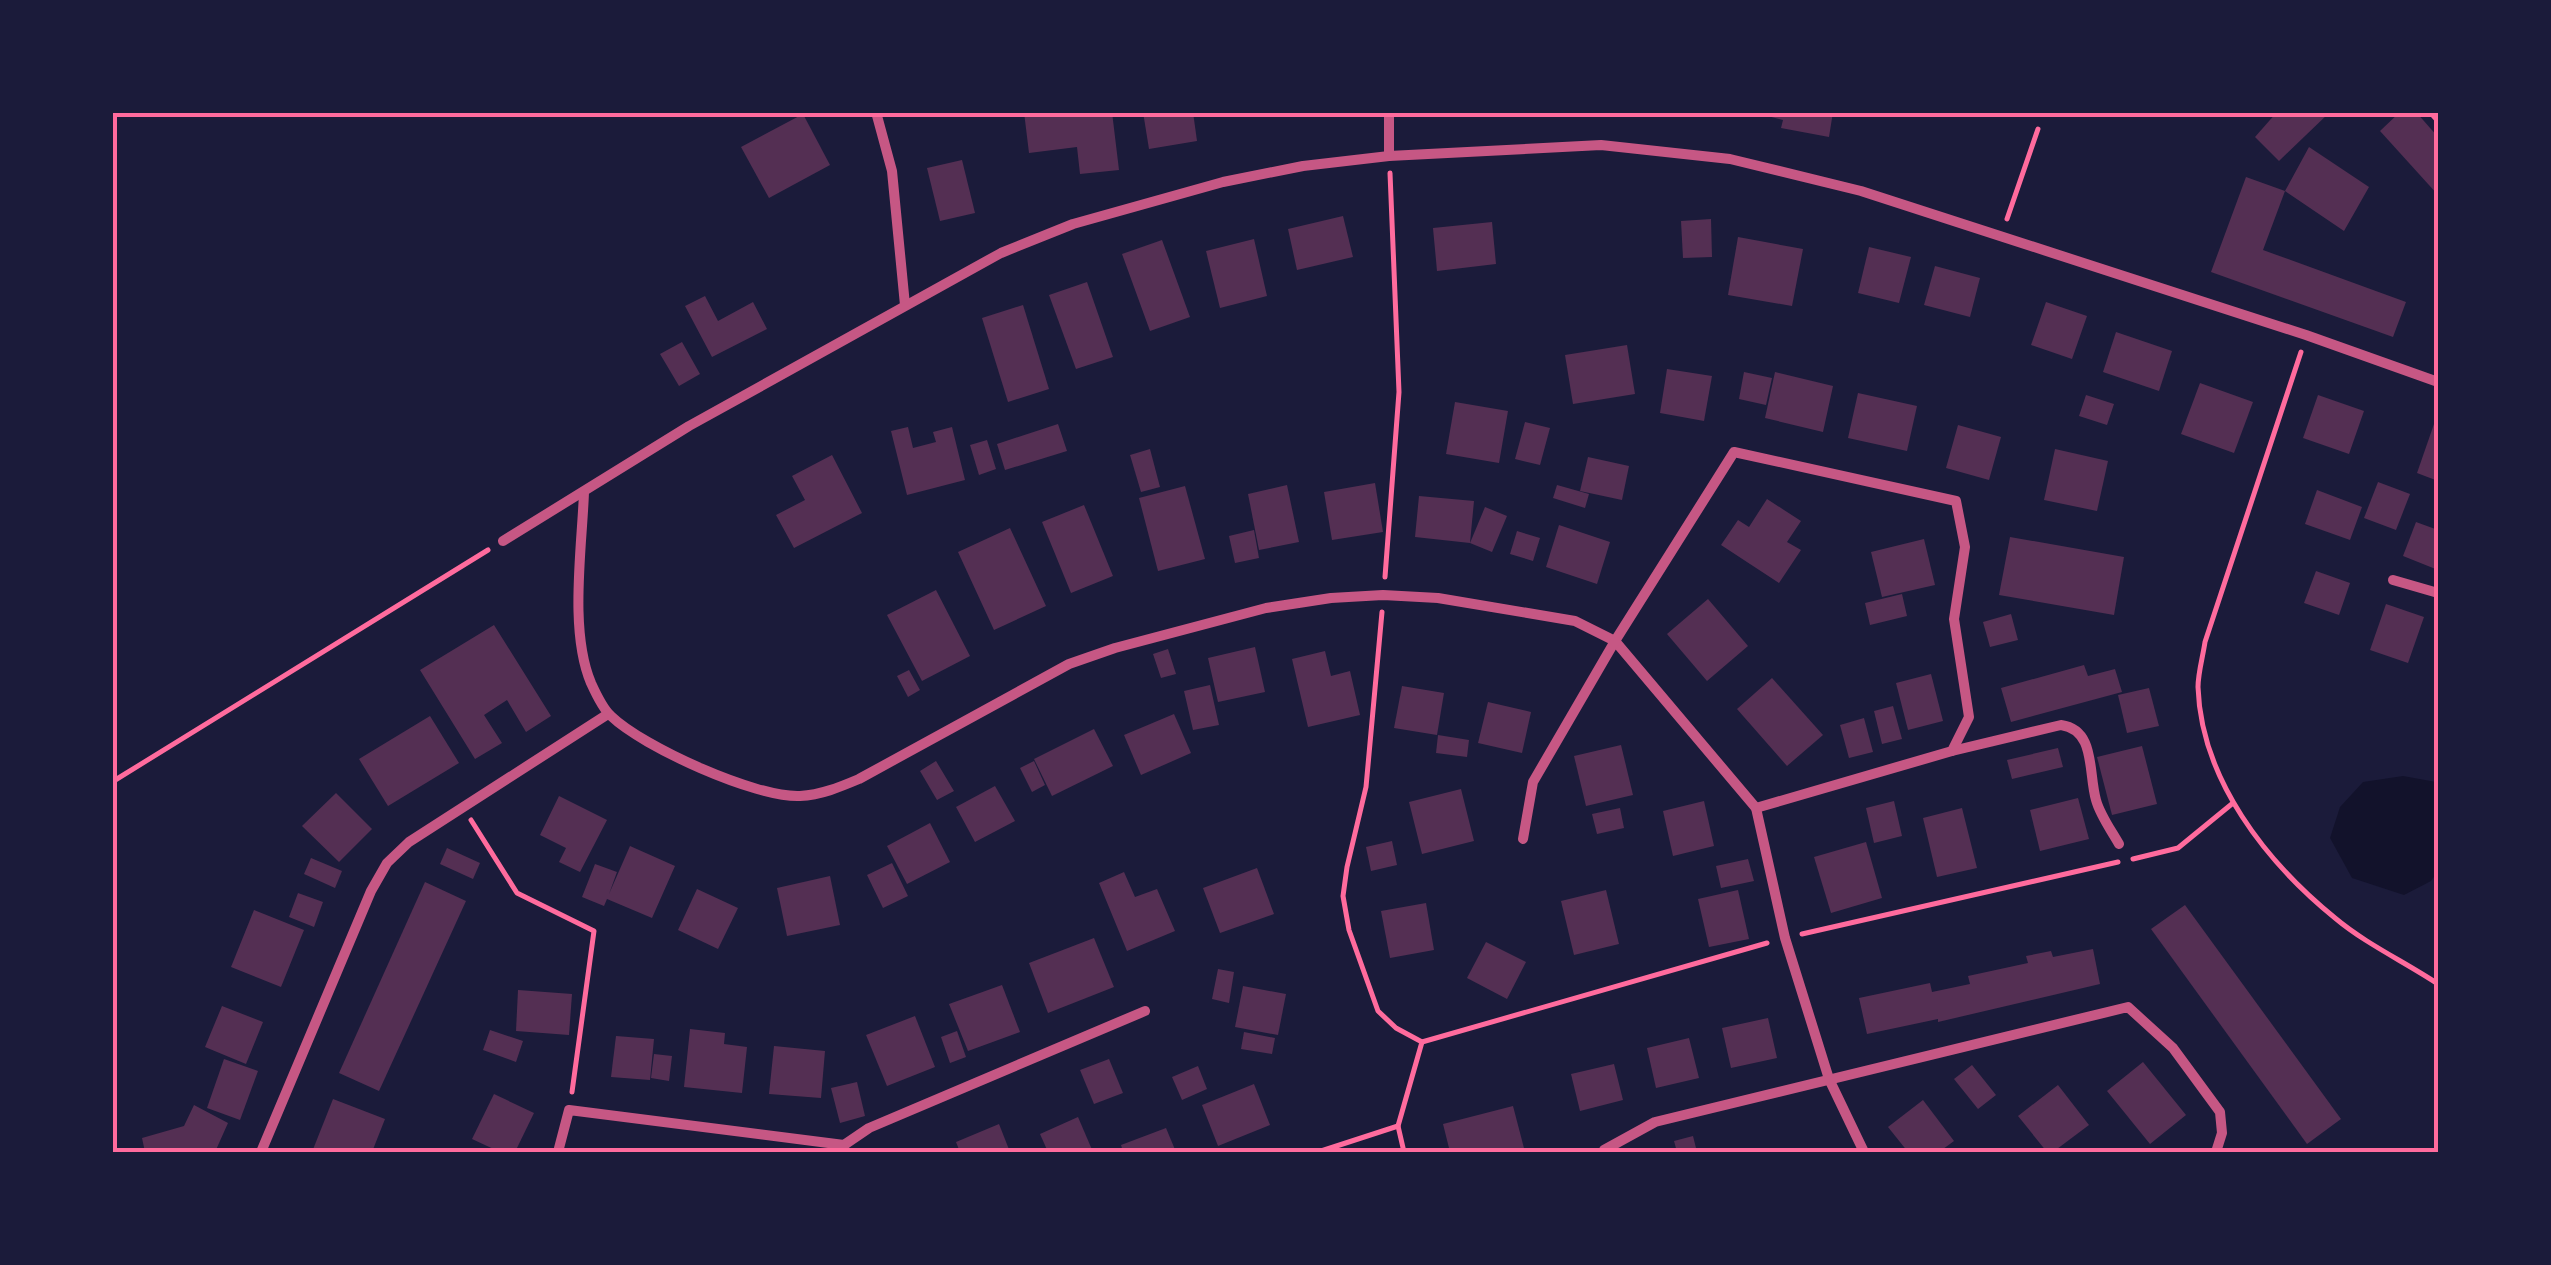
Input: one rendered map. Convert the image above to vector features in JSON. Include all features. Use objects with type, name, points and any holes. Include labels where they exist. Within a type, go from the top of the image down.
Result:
[{"type":"street","points":[[876,112],[892,171],[905,305]]},
{"type":"street","points":[[1389,112],[1389,156]]},
{"type":"street","points":[[502,541],[689,426],[1002,253],[1072,224],[1224,182],[1302,166],[1389,156],[1600,145],[1730,159],[1861,191],[2306,335],[2438,382]]},
{"type":"street","points":[[1523,839],[1533,782],[1615,640],[1734,452],[1956,501],[1965,548],[1954,619],[1969,717],[1952,751]]},
{"type":"street","points":[[584,492],[580,644],[590,681],[608,714],[636,736],[743,786],[774,795],[829,792],[859,780],[1070,664],[1266,608],[1383,595],[1438,598],[1575,621],[1615,640],[1756,808],[1785,938],[1830,1079],[1864,1152]]},
{"type":"street","points":[[2393,580],[2438,593]]},
{"type":"street","points":[[262,1152],[371,891],[387,863],[409,842],[462,806],[608,714]]},
{"type":"street","points":[[1756,808],[1952,751],[2060,725],[2082,732],[2097,805],[2119,844]]},
{"type":"street","points":[[1604,1150],[1655,1122],[2128,1007],[2173,1048],[2220,1112],[2222,1133],[2216,1152]]},
{"type":"street","points":[[558,1152],[570,1110],[843,1148],[869,1128],[1145,1011]]},
{"type":"path","points":[[2430,112],[2438,122]]},
{"type":"path","points":[[2001,236],[2038,129]]},
{"type":"path","points":[[1389,156],[1399,392],[1366,787],[1344,896],[1348,930],[1378,1011],[1396,1028],[1422,1042],[1785,938],[2178,848],[2232,803]]},
{"type":"path","points":[[2306,335],[2205,642],[2198,684],[2202,726],[2217,773],[2232,803],[2264,846],[2336,918],[2438,984]]},
{"type":"path","points":[[112,782],[502,541]]},
{"type":"path","points":[[462,806],[517,893],[594,931],[570,1110]]},
{"type":"path","points":[[1404,1152],[1398,1126],[1422,1042]]},
{"type":"path","points":[[1318,1152],[1398,1126]]},
{"type":"shaded area","points":[[2403,776],[2436,782],[2438,786],[2438,871],[2431,881],[2404,895],[2352,878],[2330,838],[2340,807],[2363,782]]},
{"type":"building","points":[[1024,112],[1112,112],[1119,170],[1080,174],[1077,147],[1029,153]]},
{"type":"building","points":[[1143,112],[1193,112],[1197,141],[1149,149]]},
{"type":"building","points":[[1752,112],[1833,112],[1829,137],[1781,128],[1783,120]]},
{"type":"building","points":[[2277,112],[2330,112],[2279,161],[2255,137]]},
{"type":"building","points":[[2400,112],[2416,112],[2438,137],[2438,195],[2380,131]]},
{"type":"building","points":[[803,114],[830,165],[769,198],[741,147]]},
{"type":"building","points":[[2309,147],[2369,187],[2344,231],[2285,191]]},
{"type":"building","points":[[962,160],[975,213],[940,221],[927,168]]},
{"type":"building","points":[[2246,177],[2285,191],[2263,250],[2406,302],[2393,337],[2211,272]]},
{"type":"building","points":[[1343,216],[1353,257],[1297,270],[1288,229]]},
{"type":"building","points":[[1711,219],[1712,257],[1683,258],[1681,221]]},
{"type":"building","points":[[1492,222],[1496,264],[1437,271],[1433,228]]},
{"type":"building","points":[[1738,237],[1803,249],[1792,306],[1728,295]]},
{"type":"building","points":[[1254,239],[1267,296],[1220,308],[1206,251]]},
{"type":"building","points":[[1162,240],[1190,317],[1150,331],[1122,254]]},
{"type":"building","points":[[1869,247],[1911,257],[1899,303],[1858,293]]},
{"type":"building","points":[[1935,266],[1980,278],[1970,317],[1924,305]]},
{"type":"building","points":[[1087,282],[1113,357],[1076,369],[1049,295]]},
{"type":"building","points":[[705,296],[718,321],[753,302],[767,329],[712,357],[685,306]]},
{"type":"building","points":[[2046,302],[2087,316],[2072,359],[2031,345]]},
{"type":"building","points":[[1023,305],[1049,389],[1008,402],[982,318]]},
{"type":"building","points":[[2116,332],[2172,351],[2159,391],[2103,372]]},
{"type":"building","points":[[682,342],[700,374],[679,386],[660,354]]},
{"type":"building","points":[[1627,345],[1635,394],[1573,404],[1565,355]]},
{"type":"building","points":[[1667,369],[1712,376],[1704,421],[1660,413]]},
{"type":"building","points":[[1744,372],[1772,378],[1766,405],[1739,399]]},
{"type":"building","points":[[1775,372],[1833,386],[1823,432],[1765,418]]},
{"type":"building","points":[[2200,383],[2253,402],[2234,453],[2181,434]]},
{"type":"building","points":[[1858,393],[1917,406],[1907,451],[1848,438]]},
{"type":"building","points":[[2086,395],[2114,404],[2107,425],[2079,416]]},
{"type":"building","points":[[2318,395],[2364,411],[2349,454],[2303,438]]},
{"type":"building","points":[[1455,402],[1508,411],[1499,463],[1446,454]]},
{"type":"building","points":[[1525,422],[1550,428],[1540,465],[1515,459]]},
{"type":"building","points":[[1058,424],[1067,451],[1005,470],[997,444]]},
{"type":"building","points":[[2434,424],[2438,426],[2438,481],[2417,473]]},
{"type":"building","points":[[1958,425],[2001,437],[1989,480],[1946,468]]},
{"type":"building","points":[[908,427],[913,448],[936,442],[933,432],[952,427],[965,480],[907,495],[891,431]]},
{"type":"building","points":[[987,440],[996,469],[979,475],[970,445]]},
{"type":"building","points":[[1150,449],[1160,487],[1141,492],[1130,455]]},
{"type":"building","points":[[2055,449],[2108,461],[2097,511],[2044,500]]},
{"type":"building","points":[[832,455],[862,513],[794,548],[776,515],[805,500],[792,476]]},
{"type":"building","points":[[1588,457],[1629,466],[1622,500],[1580,491]]},
{"type":"building","points":[[2378,482],[2410,494],[2396,530],[2364,518]]},
{"type":"building","points":[[1375,483],[1383,532],[1332,540],[1324,492]]},
{"type":"building","points":[[1287,485],[1299,542],[1259,550],[1248,494]]},
{"type":"building","points":[[1557,485],[1589,494],[1585,508],[1553,498]]},
{"type":"building","points":[[1185,486],[1205,559],[1158,571],[1139,498]]},
{"type":"building","points":[[2317,490],[2362,507],[2350,540],[2305,524]]},
{"type":"building","points":[[1419,496],[1474,501],[1470,543],[1415,537]]},
{"type":"building","points":[[1767,499],[1801,521],[1787,542],[1801,550],[1779,583],[1721,545],[1738,520],[1749,527]]},
{"type":"building","points":[[1084,505],[1113,576],[1071,593],[1042,522]]},
{"type":"building","points":[[1485,507],[1507,516],[1492,552],[1470,543]]},
{"type":"building","points":[[2416,522],[2438,530],[2438,570],[2403,556]]},
{"type":"building","points":[[1559,525],[1610,542],[1597,584],[1546,567]]},
{"type":"building","points":[[1010,528],[1046,606],[994,630],[958,552]]},
{"type":"building","points":[[1254,530],[1259,558],[1235,563],[1229,536]]},
{"type":"building","points":[[1517,531],[1540,538],[1533,561],[1510,554]]},
{"type":"building","points":[[2010,537],[2124,557],[2114,615],[1999,595]]},
{"type":"building","points":[[1924,539],[1935,585],[1882,597],[1871,552]]},
{"type":"building","points":[[2316,571],[2350,583],[2339,615],[2304,603]]},
{"type":"building","points":[[936,590],[970,656],[922,681],[887,615]]},
{"type":"building","points":[[1902,594],[1907,616],[1870,625],[1865,603]]},
{"type":"building","points":[[1708,599],[1748,646],[1707,681],[1667,634]]},
{"type":"building","points":[[2386,604],[2424,617],[2408,663],[2370,650]]},
{"type":"building","points":[[2011,614],[2018,640],[1990,647],[1983,622]]},
{"type":"building","points":[[494,625],[551,716],[526,732],[507,700],[484,715],[502,743],[475,759],[420,670]]},
{"type":"building","points":[[1255,647],[1265,692],[1218,702],[1208,658]]},
{"type":"building","points":[[1168,649],[1176,674],[1161,678],[1153,654]]},
{"type":"building","points":[[1325,651],[1331,676],[1350,671],[1360,715],[1308,727],[1292,659]]},
{"type":"building","points":[[2084,665],[2088,676],[2115,669],[2122,692],[2011,722],[2001,688]]},
{"type":"building","points":[[909,670],[920,690],[908,697],[897,676]]},
{"type":"building","points":[[1931,674],[1943,721],[1908,730],[1896,683]]},
{"type":"building","points":[[1772,678],[1823,735],[1787,766],[1737,709]]},
{"type":"building","points":[[1210,685],[1219,725],[1193,730],[1184,691]]},
{"type":"building","points":[[1402,686],[1444,693],[1437,735],[1394,728]]},
{"type":"building","points":[[2149,688],[2159,726],[2127,733],[2118,695]]},
{"type":"building","points":[[1488,702],[1531,712],[1522,753],[1478,743]]},
{"type":"building","points":[[1893,706],[1902,739],[1882,744],[1874,711]]},
{"type":"building","points":[[1174,714],[1191,753],[1141,775],[1124,735]]},
{"type":"building","points":[[430,716],[459,763],[388,806],[359,759]]},
{"type":"building","points":[[1864,718],[1873,752],[1849,758],[1840,725]]},
{"type":"building","points":[[1094,729],[1113,766],[1052,796],[1034,759]]},
{"type":"building","points":[[1438,735],[1469,740],[1467,757],[1436,753]]},
{"type":"building","points":[[1621,745],[1633,795],[1586,806],[1574,756]]},
{"type":"building","points":[[2142,746],[2157,804],[2112,815],[2097,757]]},
{"type":"building","points":[[2058,748],[2063,767],[2012,779],[2007,760]]},
{"type":"building","points":[[936,761],[954,791],[937,800],[920,771]]},
{"type":"building","points":[[1034,761],[1045,785],[1032,792],[1020,768]]},
{"type":"building","points":[[995,786],[1015,821],[975,842],[956,807]]},
{"type":"building","points":[[1461,789],[1474,841],[1422,854],[1409,802]]},
{"type":"building","points":[[336,793],[372,829],[339,862],[302,826]]},
{"type":"building","points":[[559,796],[607,820],[580,872],[559,862],[566,848],[540,835]]},
{"type":"building","points":[[2078,798],[2089,839],[2040,851],[2030,810]]},
{"type":"building","points":[[1704,801],[1714,846],[1673,856],[1663,811]]},
{"type":"building","points":[[1894,801],[1902,836],[1874,843],[1866,808]]},
{"type":"building","points":[[1620,808],[1624,828],[1597,834],[1592,814]]},
{"type":"building","points":[[1962,808],[1977,868],[1937,877],[1923,818]]},
{"type":"building","points":[[930,823],[950,862],[907,884],[887,846]]},
{"type":"building","points":[[1392,841],[1397,865],[1371,871],[1366,847]]},
{"type":"building","points":[[1866,842],[1882,898],[1831,913],[1814,857]]},
{"type":"building","points":[[630,846],[675,866],[652,918],[607,899],[604,906],[582,897],[595,864],[617,872],[609,894]]},
{"type":"building","points":[[447,848],[480,863],[473,879],[440,864]]},
{"type":"building","points":[[311,858],[342,871],[335,888],[304,874]]},
{"type":"building","points":[[1748,859],[1754,881],[1721,888],[1716,866]]},
{"type":"building","points":[[892,863],[908,896],[883,908],[867,875]]},
{"type":"building","points":[[1257,868],[1274,914],[1220,933],[1203,888]]},
{"type":"building","points":[[1124,872],[1135,897],[1157,889],[1175,931],[1127,951],[1099,883]]},
{"type":"building","points":[[830,876],[840,925],[787,936],[777,888]]},
{"type":"building","points":[[425,882],[466,901],[379,1091],[339,1073]]},
{"type":"building","points":[[697,889],[738,908],[718,949],[678,930]]},
{"type":"building","points":[[1606,890],[1619,944],[1574,955],[1561,901]]},
{"type":"building","points":[[1738,890],[1749,939],[1709,947],[1698,899]]},
{"type":"building","points":[[298,893],[323,902],[314,927],[289,917]]},
{"type":"building","points":[[1426,903],[1434,950],[1390,958],[1381,911]]},
{"type":"building","points":[[2185,905],[2341,1119],[2307,1144],[2151,929]]},
{"type":"building","points":[[254,910],[304,930],[281,987],[231,967]]},
{"type":"building","points":[[1094,938],[1114,987],[1048,1013],[1029,963]]},
{"type":"building","points":[[1486,942],[1526,962],[1507,999],[1467,978]]},
{"type":"building","points":[[2093,949],[2100,984],[1938,1022],[1867,1034],[1859,998],[1930,983],[1932,992],[1970,984],[1968,976],[2028,963],[2026,956],[2051,951],[2053,957]]},
{"type":"building","points":[[1218,969],[1234,972],[1229,1003],[1212,999]]},
{"type":"building","points":[[1002,985],[1020,1032],[968,1051],[949,1004]]},
{"type":"building","points":[[1243,986],[1286,994],[1278,1035],[1235,1027]]},
{"type":"building","points":[[518,990],[572,994],[569,1035],[516,1031]]},
{"type":"building","points":[[222,1006],[263,1022],[246,1064],[205,1047]]},
{"type":"building","points":[[915,1016],[935,1067],[887,1086],[866,1035]]},
{"type":"building","points":[[1768,1018],[1777,1058],[1731,1068],[1722,1028]]},
{"type":"building","points":[[690,1029],[725,1033],[724,1044],[747,1047],[742,1093],[684,1087]]},
{"type":"building","points":[[490,1030],[523,1041],[516,1062],[483,1050]]},
{"type":"building","points":[[957,1031],[966,1057],[950,1063],[941,1037]]},
{"type":"building","points":[[1244,1032],[1275,1038],[1272,1054],[1241,1049]]},
{"type":"building","points":[[616,1036],[654,1039],[650,1080],[611,1077]]},
{"type":"building","points":[[1689,1038],[1699,1078],[1656,1088],[1647,1048]]},
{"type":"building","points":[[774,1046],[825,1051],[821,1098],[769,1094]]},
{"type":"building","points":[[654,1054],[672,1056],[669,1081],[651,1078]]},
{"type":"building","points":[[224,1059],[258,1071],[240,1120],[207,1108]]},
{"type":"building","points":[[1109,1059],[1123,1093],[1094,1104],[1080,1070]]},
{"type":"building","points":[[2143,1062],[2186,1115],[2150,1144],[2107,1091]]},
{"type":"building","points":[[1614,1064],[1623,1100],[1580,1111],[1571,1074]]},
{"type":"building","points":[[1972,1065],[1996,1095],[1978,1109],[1954,1079]]},
{"type":"building","points":[[1198,1066],[1207,1089],[1182,1100],[1172,1077]]},
{"type":"building","points":[[857,1082],[865,1116],[840,1123],[831,1088]]},
{"type":"building","points":[[1254,1084],[1270,1125],[1218,1146],[1202,1105]]},
{"type":"building","points":[[2058,1085],[2089,1125],[2053,1152],[2047,1152],[2018,1116]]},
{"type":"building","points":[[494,1094],[534,1113],[515,1152],[500,1152],[472,1139]]},
{"type":"building","points":[[333,1099],[385,1119],[372,1152],[312,1152]]},
{"type":"building","points":[[1923,1100],[1954,1141],[1939,1152],[1908,1152],[1888,1127]]},
{"type":"building","points":[[194,1105],[228,1123],[215,1152],[145,1152],[142,1138],[184,1126]]},
{"type":"building","points":[[1513,1106],[1525,1152],[1450,1152],[1443,1124]]},
{"type":"building","points":[[1078,1117],[1093,1152],[1048,1152],[1040,1134]]},
{"type":"building","points":[[999,1124],[1010,1152],[960,1152],[956,1142]]},
{"type":"building","points":[[1166,1128],[1176,1152],[1123,1152],[1121,1145]]},
{"type":"building","points":[[1693,1136],[1697,1152],[1677,1152],[1674,1141]]}]
